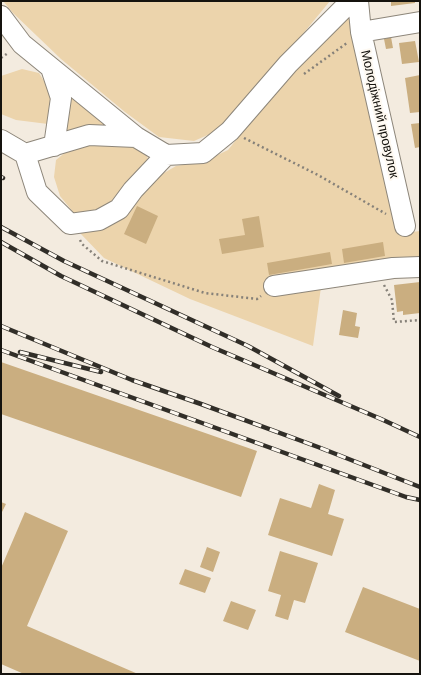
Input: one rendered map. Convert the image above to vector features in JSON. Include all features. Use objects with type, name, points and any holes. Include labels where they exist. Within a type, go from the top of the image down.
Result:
[{"type":"street","points":[[1,16],[22,44],[136,137],[166,155],[203,153],[230,131],[288,64],[351,1]]},
{"type":"street","name":"Молодіжний провулок","points":[[358,1],[361,32],[405,226]]},
{"type":"street","points":[[361,32],[420,22]]},
{"type":"street","points":[[51,68],[61,98],[54,146]]},
{"type":"street","points":[[25,154],[89,135],[136,137]]},
{"type":"street","points":[[1,140],[25,154],[37,192],[70,224],[99,220],[119,209],[133,190],[166,155]]},
{"type":"street","points":[[274,286],[393,268],[420,267]]},
{"type":"path","points":[[230,131],[318,175],[405,226]]},
{"type":"path","points":[[70,224],[82,244],[102,261],[205,293],[258,299],[261,301]]},
{"type":"path","points":[[378,285],[385,285],[392,300],[394,322],[420,320]]},
{"type":"path","points":[[258,299],[274,286]]},
{"type":"shaded area","points":[[3,1],[330,1],[226,127],[194,141],[159,137],[125,112],[61,59],[13,13]]},
{"type":"shaded area","points":[[351,6],[405,233],[420,231],[420,256],[396,259],[321,287],[313,346],[190,299],[104,258],[80,233],[100,229],[152,180],[176,166],[205,161],[228,150],[286,78]]},
{"type":"shaded area","points":[[22,69],[39,73],[49,89],[54,109],[48,124],[16,120],[1,114],[1,76]]},
{"type":"shaded area","points":[[61,82],[123,130],[62,133]]},
{"type":"shaded area","points":[[131,143],[145,151],[148,159],[140,171],[112,203],[96,213],[74,213],[60,196],[54,177],[56,160],[67,151],[84,144]]},
{"type":"building","points":[[391,1],[415,1],[415,3],[391,6]]},
{"type":"building","points":[[391,37],[393,48],[386,49],[384,39]]},
{"type":"building","points":[[415,41],[419,62],[402,64],[399,43]]},
{"type":"building","points":[[420,75],[420,112],[410,113],[405,78]]},
{"type":"building","points":[[420,123],[420,147],[415,148],[411,124]]},
{"type":"building","points":[[137,206],[158,216],[146,244],[124,234]]},
{"type":"building","points":[[259,216],[264,247],[222,254],[219,239],[245,235],[242,219]]},
{"type":"building","points":[[383,242],[385,256],[344,263],[342,249]]},
{"type":"building","points":[[330,252],[332,264],[269,275],[267,263]]},
{"type":"building","points":[[420,282],[420,313],[403,315],[403,311],[397,312],[394,285]]},
{"type":"building","points":[[343,310],[357,313],[355,326],[360,327],[358,338],[339,335]]},
{"type":"building","points":[[1,362],[257,451],[241,497],[1,414]]},
{"type":"building","points":[[319,484],[335,490],[328,514],[344,519],[332,556],[268,535],[280,498],[311,508]]},
{"type":"building","points":[[1,502],[6,504],[1,514]]},
{"type":"building","points":[[25,512],[68,531],[27,626],[138,674],[24,674],[1,664],[1,568]]},
{"type":"building","points":[[207,547],[220,552],[213,572],[200,567]]},
{"type":"building","points":[[280,551],[318,563],[305,603],[294,600],[288,620],[275,616],[281,595],[268,591]]},
{"type":"building","points":[[185,569],[211,578],[205,593],[179,584]]},
{"type":"building","points":[[363,587],[420,609],[420,661],[345,632]]},
{"type":"building","points":[[231,601],[256,610],[248,630],[223,621]]},
{"type":"railway","points":[[1,227],[64,261],[248,346],[339,396]]},
{"type":"railway","points":[[1,242],[61,276],[212,347],[420,437]]},
{"type":"railway","points":[[1,326],[132,380],[318,447],[420,487]]},
{"type":"railway","points":[[1,350],[406,497],[420,500]]},
{"type":"railway","points":[[20,352],[101,372]]}]
